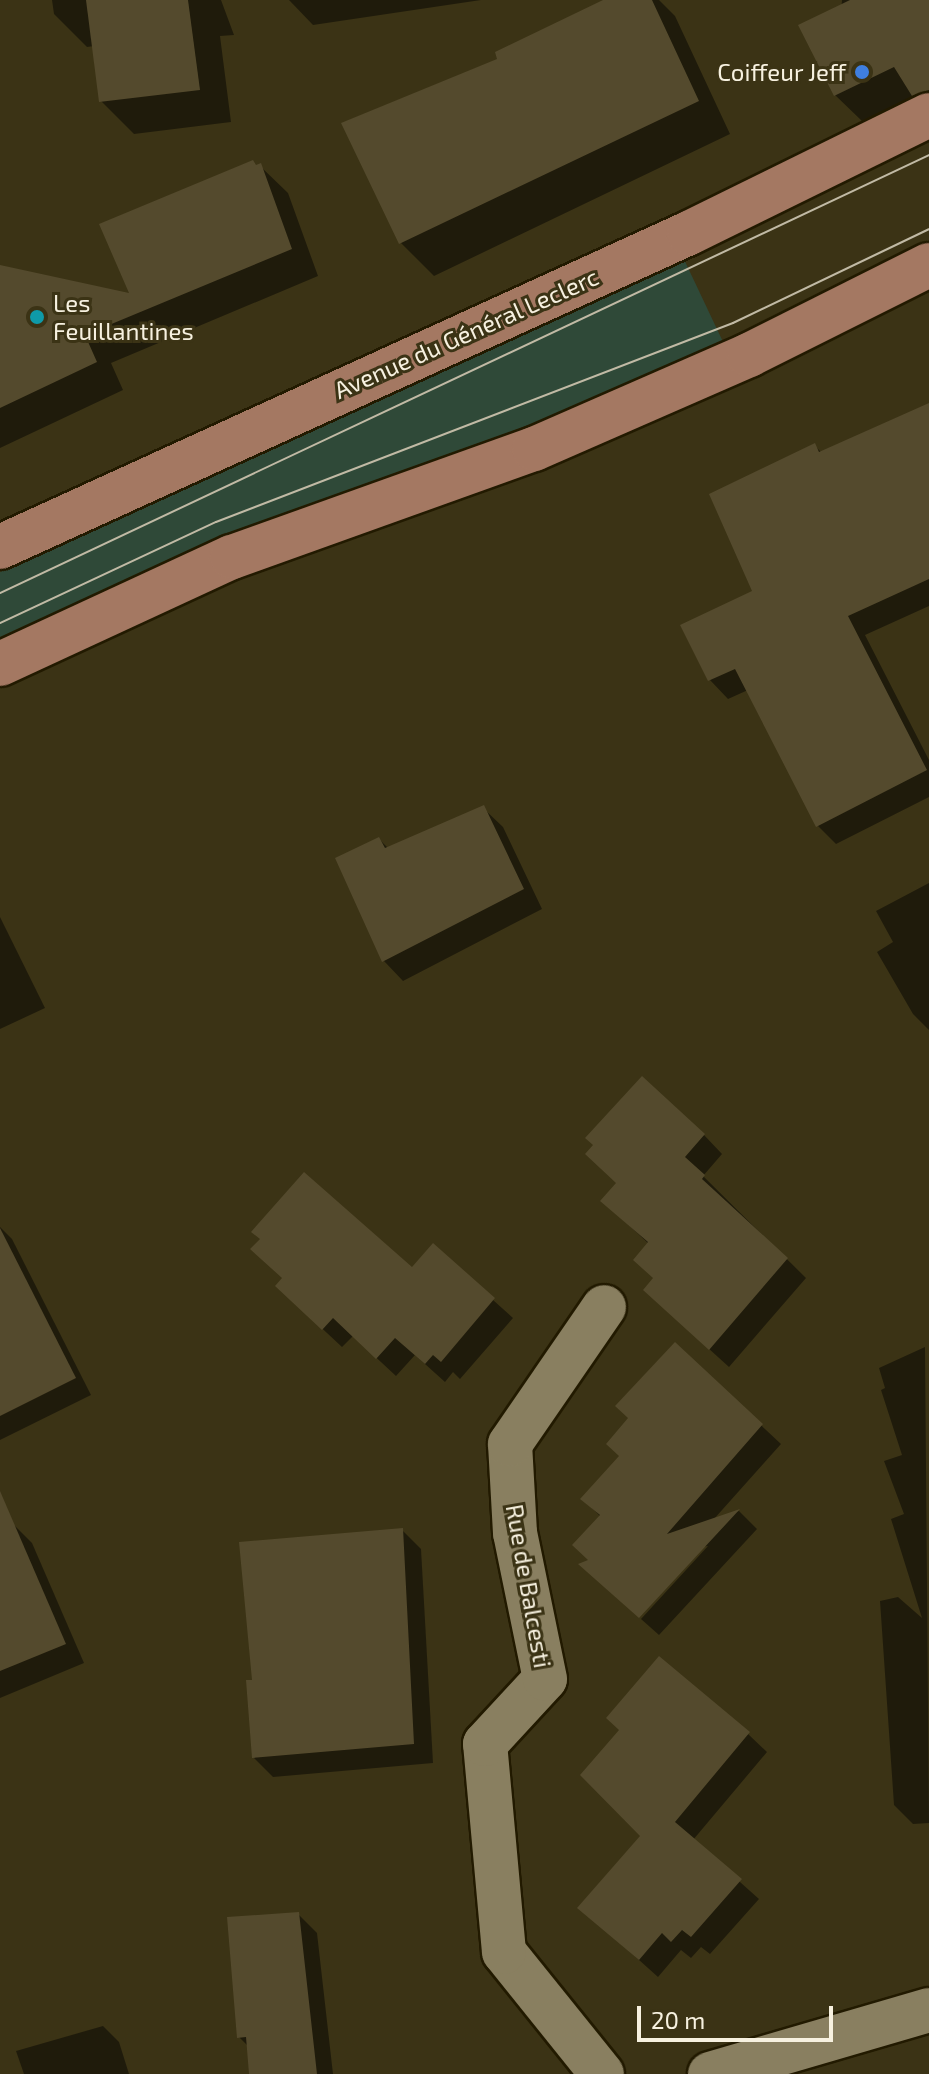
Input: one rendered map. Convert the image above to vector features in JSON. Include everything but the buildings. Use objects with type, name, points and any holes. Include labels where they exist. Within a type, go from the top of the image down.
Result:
[{"type":"main road","name":"Avenue du Général Leclerc","points":[[0,547],[689,233],[929,115]]},
{"type":"main road","points":[[0,664],[232,557],[534,449],[749,355],[929,265]]},
{"type":"street","name":"Rue de Balcesti","points":[[602,2074],[504,1952],[485,1744],[545,1679],[515,1533],[510,1444],[604,1307]]},
{"type":"street","points":[[710,2074],[929,2010]]},
{"type":"green space","points":[[681,253],[725,346],[600,404],[0,646],[0,572]]},
{"type":"tram line","points":[[0,593],[929,155]]},
{"type":"tram line","points":[[0,623],[216,522],[733,323],[929,229]]},
{"type":"place","name":"Coiffeur Jeff","points":[[862,72]]},
{"type":"place","name":"Les Feuillantines","points":[[37,317]]}]
